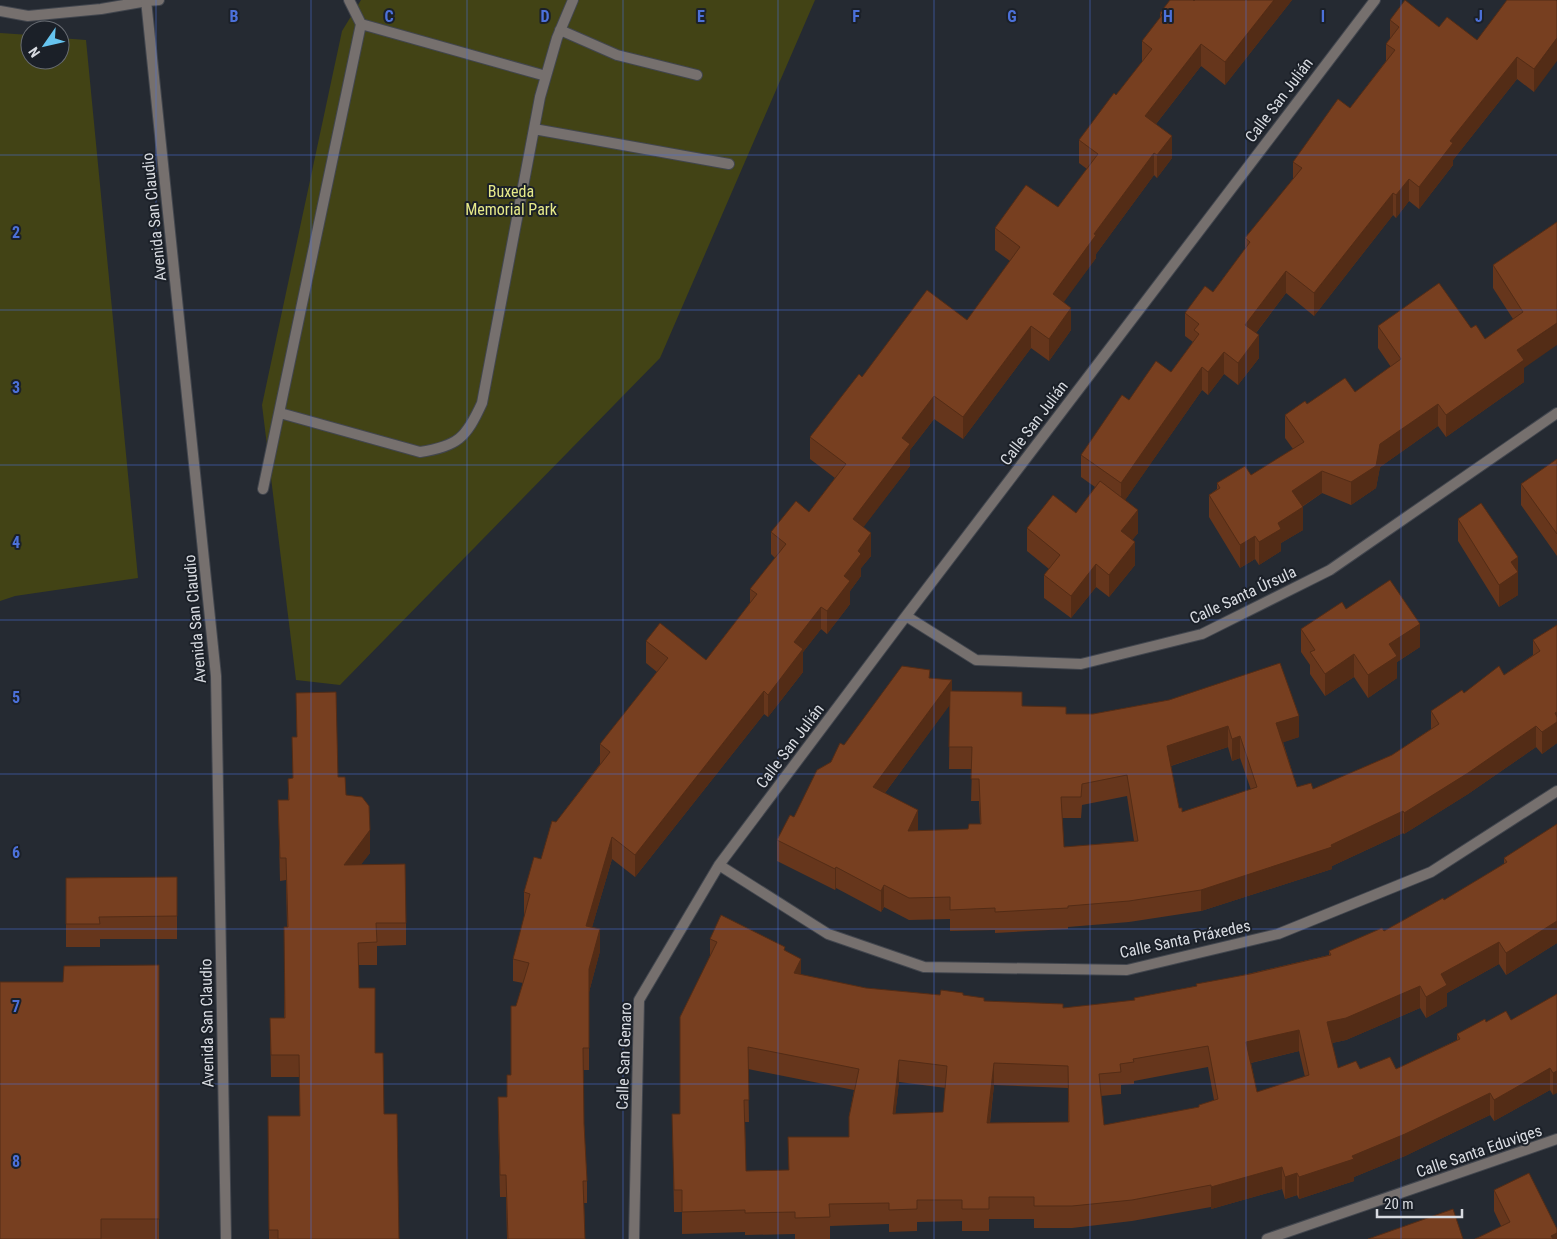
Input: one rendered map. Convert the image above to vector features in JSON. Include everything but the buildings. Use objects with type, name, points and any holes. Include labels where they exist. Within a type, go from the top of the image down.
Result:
[{"type":"street","points":[[0,11],[28,16],[159,0]]},
{"type":"street","points":[[263,489],[361,24],[349,0]]},
{"type":"street","points":[[280,414],[420,452],[440,448],[458,440],[471,427],[482,403],[540,96],[560,30],[573,0]]},
{"type":"street","name":"Calle San Julián","points":[[719,865],[1375,0]]},
{"type":"street","name":"Avenida San Claudio","points":[[146,1],[216,676],[226,1239]]},
{"type":"street","points":[[361,24],[546,76]]},
{"type":"street","points":[[560,30],[617,55],[697,75]]},
{"type":"street","points":[[534,129],[729,164]]},
{"type":"street","name":"Calle Santa Úrsula","points":[[906,616],[976,660],[1081,664],[1202,634],[1330,570],[1557,412]]},
{"type":"street","name":"Calle Santa Práxedes","points":[[719,865],[828,934],[924,967],[1127,970],[1278,934],[1431,872],[1557,791]]},
{"type":"street","name":"Calle San Genaro","points":[[634,1239],[639,1000],[719,865]]},
{"type":"street","name":"Calle Santa Eduviges","points":[[1268,1239],[1556,1143]]},
{"type":"green space","name":"Buxeda Memorial Park","points":[[361,0],[815,0],[660,358],[340,685],[296,680],[262,405],[342,31]]},
{"type":"green space","points":[[0,33],[20,34],[20,70],[70,70],[70,39],[86,40],[138,578],[15,596],[0,601]]}]
